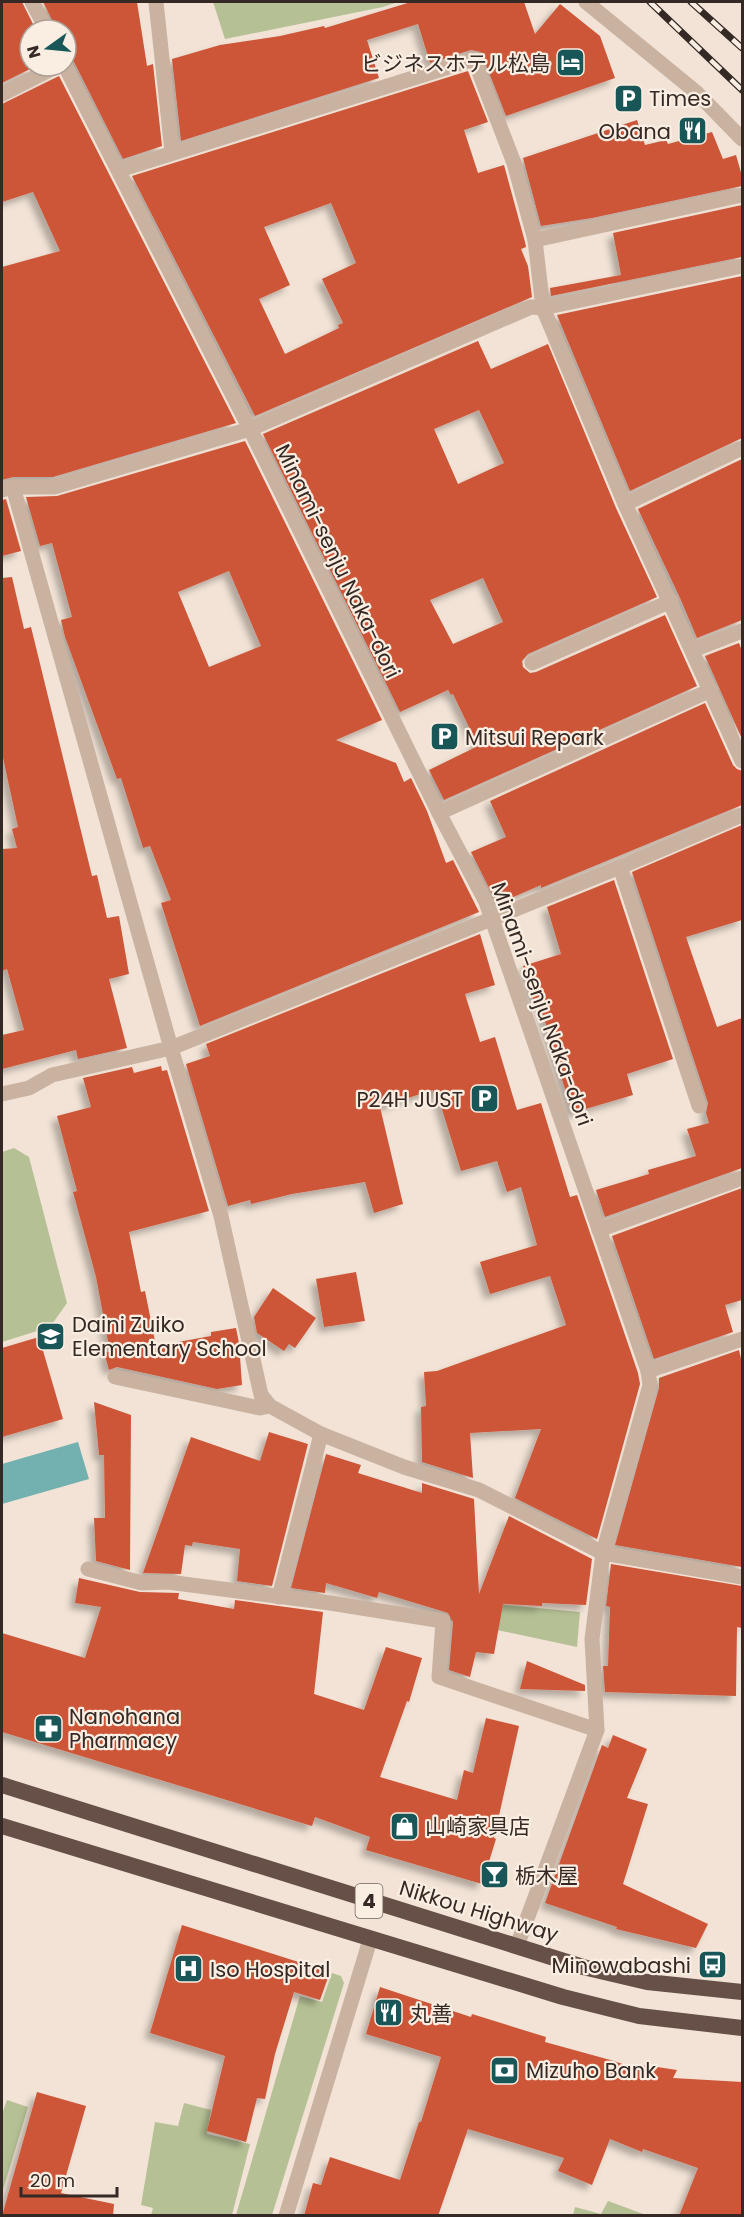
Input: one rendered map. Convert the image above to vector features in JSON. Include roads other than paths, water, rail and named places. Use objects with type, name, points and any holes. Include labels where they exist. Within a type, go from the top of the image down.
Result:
[{"type":"highway","name":"Nikkou Highway","points":[[2,1785],[583,1967],[647,1982],[742,1992]]},
{"type":"highway","name":"4","points":[[2,1826],[563,1997],[639,2016],[742,2028]]},
{"type":"street","points":[[32,2],[41,18]]},
{"type":"street","points":[[156,2],[172,152]]},
{"type":"street","points":[[586,2],[696,92],[742,139]]},
{"type":"street","points":[[119,170],[474,59],[514,163],[535,240],[543,308],[625,504],[742,761]]},
{"type":"street","points":[[2,94],[33,78]]},
{"type":"street","name":"Minami-senju Naka-dori","points":[[71,78],[250,429],[439,813],[486,902],[648,1371],[650,1384],[603,1552],[592,1639],[597,1730],[517,1946]]},
{"type":"street","points":[[535,240],[742,195]]},
{"type":"street","points":[[742,266],[543,308],[531,307],[250,429],[54,487],[7,488],[221,1216],[261,1395],[270,1406],[321,1434],[404,1467],[479,1490],[603,1552],[742,1576]]},
{"type":"street","points":[[625,504],[742,448]]},
{"type":"street","points":[[532,663],[671,602]]},
{"type":"street","points":[[693,651],[742,631]]},
{"type":"street","points":[[439,813],[711,690]]},
{"type":"street","points":[[2,1094],[29,1088],[52,1075],[171,1048],[620,867],[742,815]]},
{"type":"street","points":[[620,867],[699,1106]]},
{"type":"street","points":[[599,1230],[742,1178]]},
{"type":"street","points":[[648,1371],[742,1339]]},
{"type":"street","points":[[115,1377],[260,1408],[270,1406]]},
{"type":"street","points":[[279,1597],[321,1434]]},
{"type":"street","points":[[88,1569],[142,1583],[168,1582],[330,1603],[443,1621],[438,1677],[597,1730]]},
{"type":"street","points":[[286,2216],[370,1940]]},
{"type":"water","points":[[78,1442],[89,1479],[2,1504],[2,1464]]},
{"type":"railway","points":[[650,2],[742,90]]},
{"type":"railway","points":[[691,2],[742,48]]},
{"type":"place","name":"ビジネスホテル松島","points":[[571,63]]},
{"type":"place","name":"Times","points":[[628,98]]},
{"type":"place","name":"Obana","points":[[692,131]]},
{"type":"place","name":"Mitsui Repark","points":[[444,737]]},
{"type":"place","name":"P24H JUST","points":[[484,1099]]},
{"type":"place","name":"Daini Zuiko Elementary School","points":[[51,1336]]},
{"type":"place","name":"Nanohana Pharmacy","points":[[48,1728]]},
{"type":"place","name":"山崎家具店","points":[[404,1826]]},
{"type":"place","name":"栃木屋","points":[[494,1875]]},
{"type":"place","name":"Minowabashi","points":[[712,1965]]},
{"type":"place","name":"Iso Hospital","points":[[189,1969]]},
{"type":"place","name":"丸善","points":[[389,2013]]},
{"type":"place","name":"Mizuho Bank","points":[[505,2070]]}]
